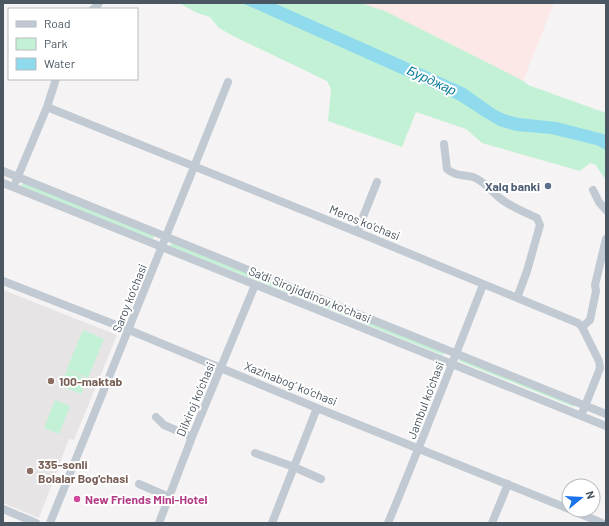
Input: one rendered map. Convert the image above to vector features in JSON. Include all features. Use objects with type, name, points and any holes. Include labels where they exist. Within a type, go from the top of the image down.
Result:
[{"type":"street","points":[[13,187],[47,107],[56,80]]},
{"type":"street","name":"Saroy ko‘chasi","points":[[50,523],[228,82]]},
{"type":"street","name":"Meros ko‘chasi","points":[[47,107],[358,232],[578,323],[582,327]]},
{"type":"street","points":[[444,144],[447,169],[449,171],[481,181],[502,200],[537,218],[539,221],[540,225],[534,252],[517,298]]},
{"type":"street","name":"Sa'di Sirojiddinov ko'chasi","points":[[3,171],[606,414]]},
{"type":"street","points":[[358,232],[377,182]]},
{"type":"street","name":"Sa'di Sirojiddinov ko'chasi","points":[[3,183],[606,426]]},
{"type":"street","points":[[593,190],[599,202],[606,210]]},
{"type":"street","points":[[581,416],[600,368],[599,361],[582,327],[590,320],[596,291],[595,285],[606,239]]},
{"type":"street","name":"Xazinabog‘ ko‘chasi","points":[[3,281],[129,330],[317,408],[420,448],[561,506]]},
{"type":"street","name":"Dilxiroj ko‘chasi","points":[[159,523],[192,437],[255,284]]},
{"type":"street","name":"Jambul ko'chasi","points":[[388,523],[420,448],[484,285]]},
{"type":"street","points":[[272,523],[317,408]]},
{"type":"street","points":[[156,417],[164,425],[192,437]]},
{"type":"street","points":[[255,453],[294,467],[321,479]]},
{"type":"street","points":[[139,484],[169,497]]},
{"type":"street","points":[[492,523],[508,484]]},
{"type":"street","points":[[3,509],[36,523]]},
{"type":"street","name":"Xazinabog‘ ko‘chasi","points":[[590,518],[602,523]]},
{"type":"shaded area","points":[[360,3],[554,3],[523,81],[385,11]]},
{"type":"shaded area","name":"100-maktab","points":[[3,290],[117,335],[74,440],[69,439],[39,518],[3,503]]},
{"type":"green space","points":[[179,3],[360,3],[385,11],[508,73],[528,85],[606,113],[606,180],[596,165],[590,163],[580,171],[482,143],[466,129],[416,112],[402,147],[328,121],[331,89],[327,81],[235,37],[219,28],[210,17],[195,12]]},
{"type":"green space","points":[[23,183],[154,236],[153,239],[21,186]]},
{"type":"green space","points":[[172,243],[444,352],[443,355],[170,246]]},
{"type":"green space","points":[[83,330],[104,339],[88,378],[67,369]]},
{"type":"green space","points":[[460,358],[575,404],[574,407],[459,361]]},
{"type":"green space","points":[[67,370],[87,379],[81,394],[61,386]]},
{"type":"green space","points":[[55,400],[70,406],[59,434],[44,428]]},
{"type":"water","name":"Бурджар","points":[[242,3],[274,3],[465,88],[496,110],[507,115],[519,118],[557,122],[606,135],[606,150],[596,145],[551,134],[516,131],[499,126],[459,101],[441,92]]},
{"type":"place","name":"Xalq banki","points":[[548,186]]},
{"type":"place","name":"100-maktab","points":[[51,381]]},
{"type":"place","name":"335-sonli Bolalar Bog'chasi","points":[[30,471]]},
{"type":"place","name":"New Friends Mini-Hotel","points":[[77,499]]}]
